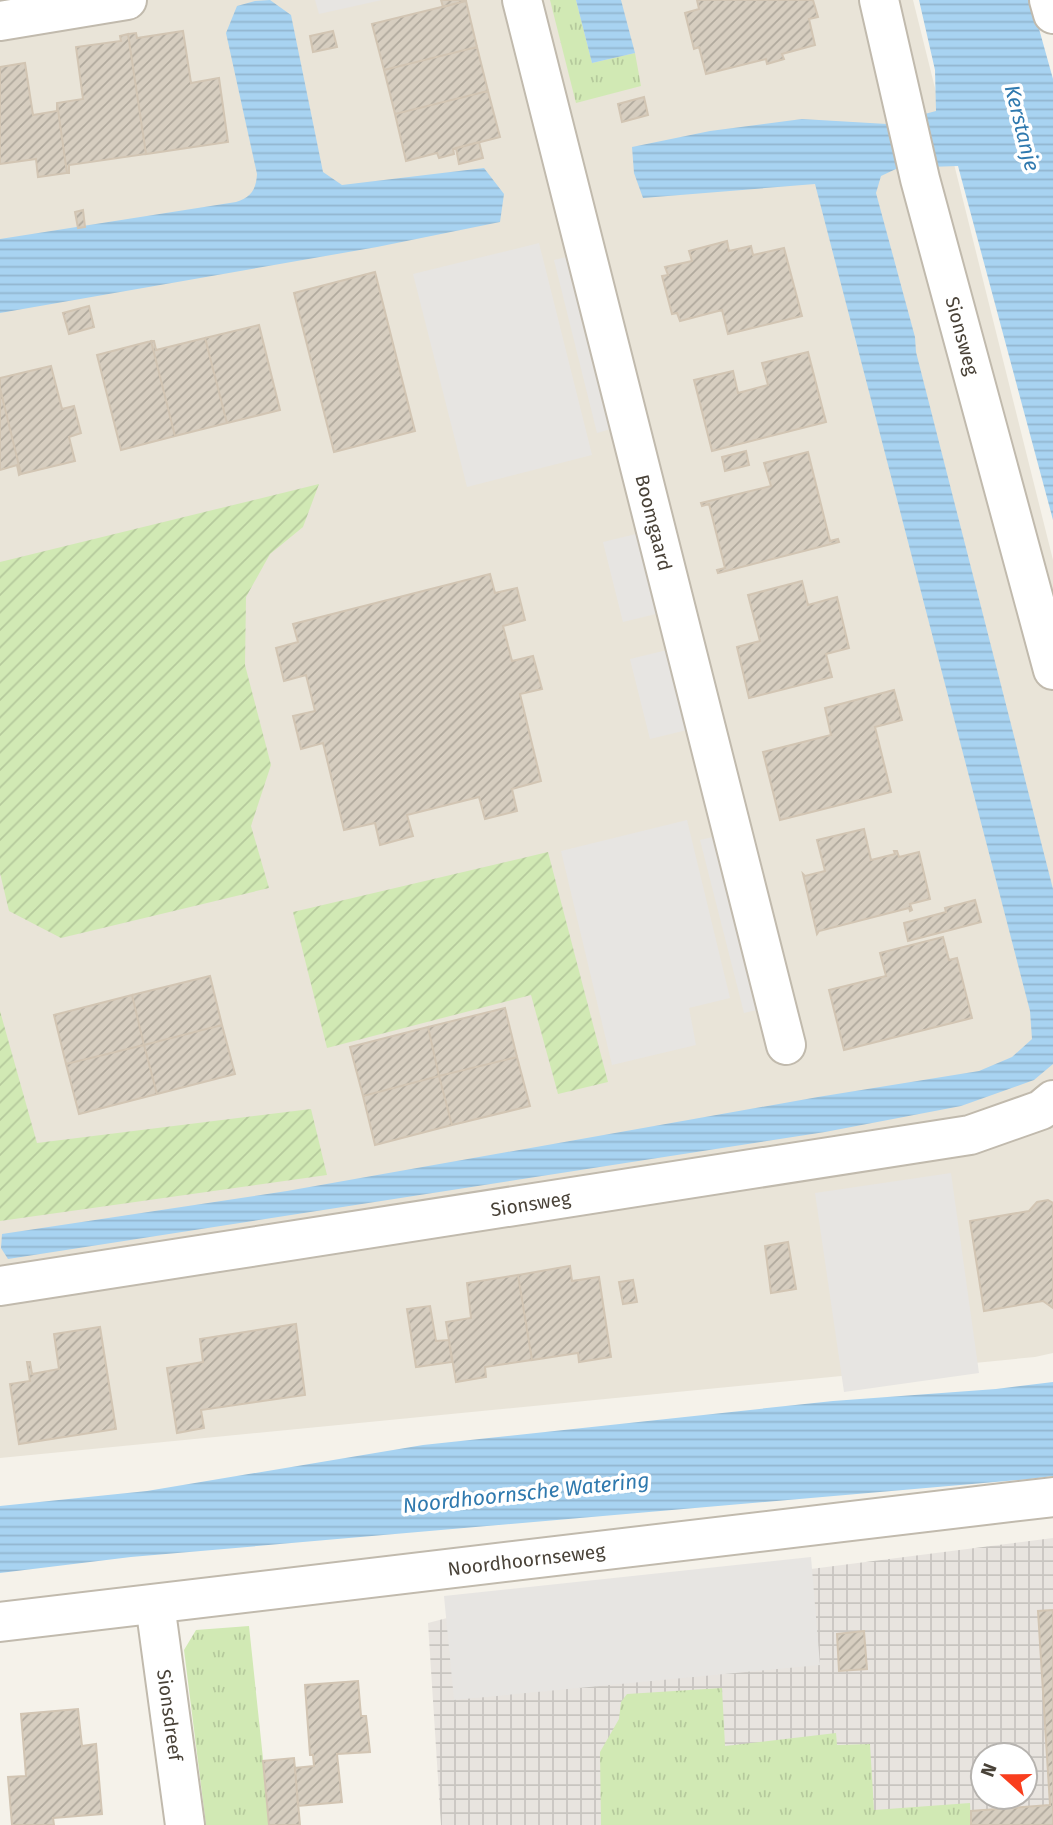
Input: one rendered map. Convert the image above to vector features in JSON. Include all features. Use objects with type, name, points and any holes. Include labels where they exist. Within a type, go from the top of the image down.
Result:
[{"type":"street","points":[[0,21],[127,0]]},
{"type":"street","name":"Boomgaard","points":[[522,0],[786,1045]]},
{"type":"street","name":"Sionsweg","points":[[879,0],[920,179],[1053,670]]},
{"type":"street","points":[[1049,0],[1053,15]]},
{"type":"street","name":"Sionsweg","points":[[0,1286],[970,1135],[1041,1110],[1053,1100]]},
{"type":"street","name":"Noordhoornseweg","points":[[0,1622],[1053,1497]]},
{"type":"street","name":"Sionsdreef","points":[[155,1604],[185,1825]]},
{"type":"shaded area","points":[[0,0],[913,0],[1053,560],[1053,1353],[1035,1357],[0,1458]]},
{"type":"shaded area","points":[[315,0],[382,0],[319,14]]},
{"type":"shaded area","points":[[539,243],[592,455],[467,487],[413,274]]},
{"type":"shaded area","points":[[571,256],[614,428],[597,433],[554,260]]},
{"type":"shaded area","points":[[640,533],[660,613],[623,622],[603,542]]},
{"type":"shaded area","points":[[667,650],[687,730],[650,739],[630,659]]},
{"type":"shaded area","points":[[687,820],[730,998],[689,1008],[696,1045],[612,1065],[561,851]]},
{"type":"shaded area","points":[[717,836],[761,1009],[744,1013],[700,840]]},
{"type":"shaded area","points":[[951,1173],[979,1373],[844,1392],[815,1193]]},
{"type":"shaded area","points":[[1053,1538],[1053,1825],[441,1825],[428,1623],[466,1613]]},
{"type":"shaded area","points":[[811,1557],[820,1665],[454,1700],[444,1596]]},
{"type":"green space","points":[[550,0],[576,0],[592,63],[635,53],[641,86],[576,103]]},
{"type":"green space","points":[[319,484],[303,527],[270,554],[246,597],[245,665],[271,765],[251,826],[269,888],[61,938],[9,911],[0,873],[0,562]]},
{"type":"green space","points":[[548,852],[608,1082],[558,1094],[531,995],[327,1048],[293,912]]},
{"type":"green space","points":[[0,1011],[37,1143],[311,1109],[327,1175],[0,1221]]},
{"type":"green space","points":[[249,1626],[270,1825],[206,1825],[184,1650],[196,1630]]},
{"type":"green space","points":[[722,1688],[725,1746],[836,1733],[837,1745],[870,1744],[874,1810],[969,1803],[971,1825],[601,1825],[600,1752],[619,1719],[621,1702],[627,1694]]},
{"type":"water","points":[[270,0],[291,15],[323,172],[342,185],[484,168],[504,194],[500,222],[377,247],[0,313],[0,239],[236,202],[252,192],[257,174],[226,33],[237,6]]},
{"type":"water","points":[[576,0],[621,0],[635,53],[592,63]]},
{"type":"water","name":"Kerstanje","points":[[919,0],[1031,0],[1053,79],[1053,520],[958,166],[898,168],[881,176],[876,193],[915,337],[916,352],[1053,889],[1053,1064],[1034,1080],[961,1106],[825,1132],[8,1259],[1,1248],[2,1234],[287,1191],[979,1071],[1012,1057],[1032,1039],[1030,1011],[815,184],[643,198],[634,173],[632,147],[710,131],[802,119],[887,124],[936,111],[935,70]]},
{"type":"water","name":"Noordhoornsche Watering","points":[[1053,1382],[1053,1476],[131,1557],[0,1573],[0,1506],[147,1491],[423,1445],[833,1401]]},
{"type":"building","points":[[441,0],[466,0],[466,1],[443,7]]},
{"type":"building","points":[[697,0],[813,0],[818,17],[809,19],[815,45],[782,54],[784,59],[767,64],[766,59],[706,74],[699,47],[694,49],[685,13],[699,9]]},
{"type":"building","points":[[466,1],[477,47],[384,70],[372,24]]},
{"type":"building","points":[[183,31],[191,83],[219,78],[228,142],[146,154],[128,34],[136,33],[137,38]]},
{"type":"building","points":[[333,31],[337,47],[313,52],[310,36]]},
{"type":"building","points":[[128,34],[146,154],[69,165],[67,173],[57,103],[83,99],[76,47],[121,41],[120,36]]},
{"type":"building","points":[[477,47],[488,91],[395,114],[384,70]]},
{"type":"building","points":[[25,63],[33,115],[57,111],[57,103],[67,173],[38,177],[36,159],[0,164],[0,67]]},
{"type":"building","points":[[488,91],[500,137],[453,149],[454,154],[439,158],[437,153],[406,161],[395,114]]},
{"type":"building","points":[[644,97],[648,115],[622,122],[618,104]]},
{"type":"building","points":[[479,142],[483,158],[459,164],[456,148]]},
{"type":"building","points":[[83,210],[85,227],[78,228],[75,212]]},
{"type":"building","points":[[727,241],[729,251],[751,246],[753,255],[784,248],[802,316],[728,334],[722,310],[680,321],[677,313],[672,314],[662,276],[668,275],[665,267],[692,261],[689,251]]},
{"type":"building","points":[[375,272],[415,431],[334,452],[294,293]]},
{"type":"building","points":[[89,306],[94,327],[69,334],[63,313]]},
{"type":"building","points":[[259,325],[280,410],[227,423],[205,338]]},
{"type":"building","points":[[205,338],[227,423],[175,436],[151,341],[154,341],[156,350]]},
{"type":"building","points":[[151,341],[175,436],[121,450],[97,355]]},
{"type":"building","points":[[808,352],[826,422],[712,451],[694,380],[733,371],[738,393],[768,385],[762,363]]},
{"type":"building","points":[[51,366],[62,409],[74,406],[81,433],[69,437],[75,461],[21,474],[0,388],[0,378]]},
{"type":"building","points":[[0,388],[21,474],[19,475],[17,465],[0,470]]},
{"type":"building","points":[[746,451],[749,465],[725,471],[722,457]]},
{"type":"building","points":[[808,452],[830,541],[838,539],[839,542],[718,573],[717,570],[725,568],[709,504],[702,506],[701,503],[771,486],[764,463]]},
{"type":"building","points":[[490,574],[495,593],[517,588],[525,620],[503,626],[512,661],[533,656],[542,689],[520,694],[541,781],[512,789],[517,811],[485,819],[479,797],[407,815],[413,836],[380,845],[375,823],[344,830],[323,743],[301,749],[293,716],[315,711],[306,675],[284,681],[276,648],[298,642],[293,624]]},
{"type":"building","points":[[802,581],[808,605],[837,597],[849,648],[826,654],[832,677],[749,698],[737,647],[760,641],[748,595]]},
{"type":"building","points":[[894,690],[902,720],[875,727],[891,792],[780,820],[763,752],[831,735],[825,708]]},
{"type":"building","points":[[864,829],[871,860],[895,854],[894,851],[897,851],[899,857],[919,852],[930,899],[910,904],[910,911],[909,908],[819,931],[817,934],[803,874],[805,876],[825,871],[817,840]]},
{"type":"building","points":[[975,900],[981,922],[908,941],[904,923],[946,912],[945,908]]},
{"type":"building","points":[[943,937],[949,960],[957,958],[972,1018],[844,1050],[829,990],[886,976],[880,953]]},
{"type":"building","points":[[210,976],[222,1025],[144,1045],[132,995]]},
{"type":"building","points":[[132,995],[144,1045],[66,1064],[54,1015]]},
{"type":"building","points":[[505,1008],[517,1057],[439,1076],[428,1027]]},
{"type":"building","points":[[222,1025],[235,1074],[157,1094],[144,1045]]},
{"type":"building","points":[[428,1027],[439,1076],[363,1096],[350,1047]]},
{"type":"building","points":[[144,1045],[157,1094],[79,1114],[66,1064]]},
{"type":"building","points":[[517,1057],[530,1106],[452,1125],[439,1076]]},
{"type":"building","points":[[439,1076],[452,1125],[375,1145],[363,1096]]},
{"type":"building","points":[[1048,1200],[1053,1203],[1053,1308],[1043,1301],[984,1311],[970,1221],[1029,1211],[1037,1202]]},
{"type":"building","points":[[788,1242],[796,1289],[771,1293],[765,1246]]},
{"type":"building","points":[[570,1266],[572,1281],[599,1277],[611,1357],[579,1362],[578,1353],[532,1360],[518,1275]]},
{"type":"building","points":[[518,1275],[532,1360],[485,1367],[486,1377],[456,1382],[446,1322],[471,1318],[467,1283]]},
{"type":"building","points":[[633,1280],[637,1302],[623,1304],[619,1282]]},
{"type":"building","points":[[430,1306],[436,1341],[449,1340],[452,1362],[416,1367],[407,1309]]},
{"type":"building","points":[[296,1324],[305,1395],[201,1410],[204,1428],[177,1433],[167,1368],[203,1362],[200,1339]]},
{"type":"building","points":[[100,1327],[116,1429],[19,1444],[10,1384],[30,1381],[27,1362],[30,1362],[32,1374],[59,1369],[54,1334]]},
{"type":"building","points":[[1053,1610],[1053,1825],[971,1825],[971,1811],[1039,1811],[1039,1806],[1050,1805],[1038,1611]]},
{"type":"building","points":[[864,1631],[867,1669],[839,1671],[837,1634]]},
{"type":"building","points":[[358,1681],[361,1716],[366,1716],[370,1752],[337,1754],[342,1802],[298,1806],[295,1768],[314,1766],[313,1755],[310,1755],[305,1685]]},
{"type":"building","points":[[78,1709],[82,1746],[96,1744],[102,1814],[53,1818],[54,1825],[12,1825],[8,1777],[26,1776],[21,1714]]},
{"type":"building","points":[[294,1758],[300,1825],[269,1825],[263,1761]]}]
